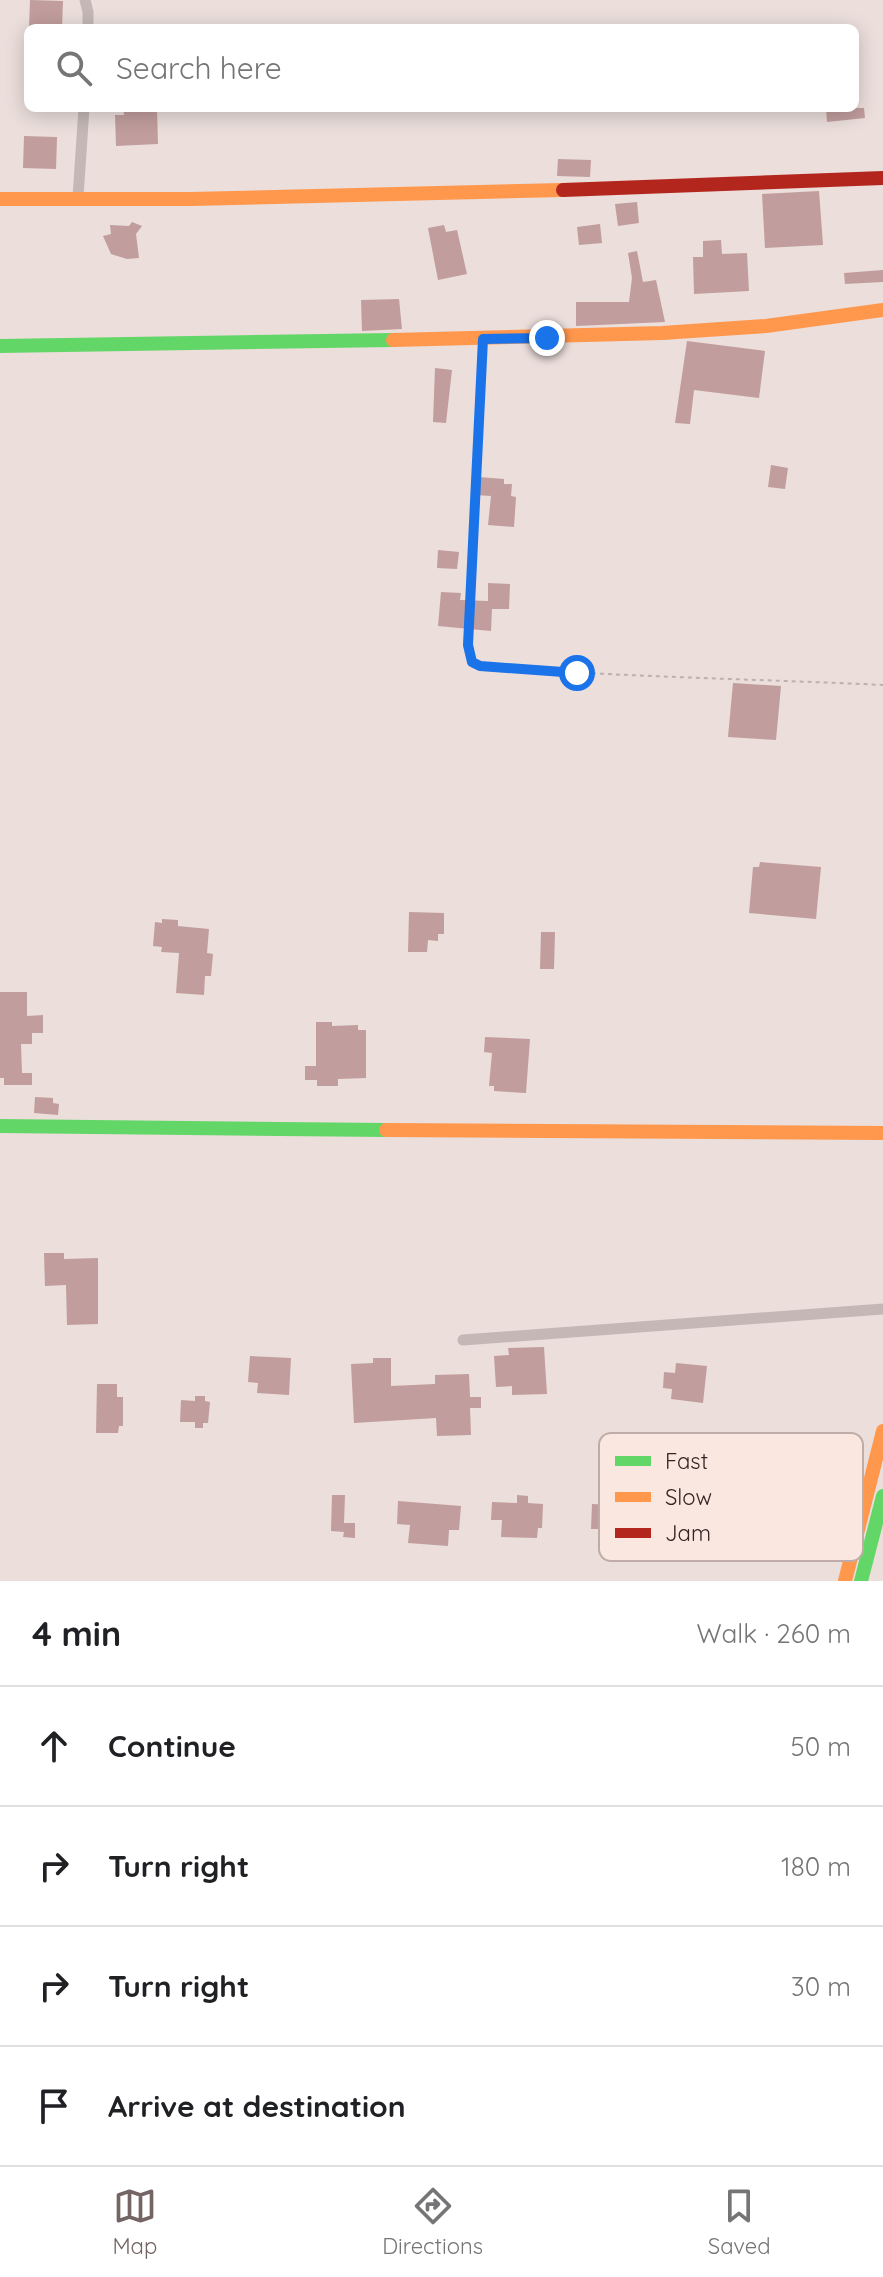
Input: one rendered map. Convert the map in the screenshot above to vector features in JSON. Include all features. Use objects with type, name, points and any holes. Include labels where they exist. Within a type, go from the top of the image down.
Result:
[{"type":"main road","points":[[0,199],[191,199],[652,188],[883,178]]},
{"type":"main road","points":[[0,346],[483,339],[721,330],[883,310]]},
{"type":"main road","points":[[0,1126],[883,1133]]},
{"type":"main road","points":[[863,1510],[883,1431]]},
{"type":"main road","points":[[861,1581],[883,1496]]},
{"type":"main road","points":[[845,1581],[850,1561]]},
{"type":"street","points":[[85,0],[88,24]]},
{"type":"street","points":[[78,197],[84,112]]},
{"type":"street","points":[[463,1340],[883,1309]]},
{"type":"path","points":[[483,339],[468,631],[472,662],[480,666],[562,672],[883,685]]},
{"type":"building","points":[[30,0],[63,1],[62,24],[29,24]]},
{"type":"building","points":[[859,108],[864,108],[865,118],[827,122],[826,112],[859,112]]},
{"type":"building","points":[[124,112],[157,112],[158,144],[116,146],[115,115],[124,115]]},
{"type":"building","points":[[24,136],[57,137],[56,169],[23,168]]},
{"type":"building","points":[[558,159],[591,160],[590,177],[557,176]]},
{"type":"building","points":[[819,191],[823,245],[765,248],[762,194]]},
{"type":"building","points":[[637,202],[639,223],[618,226],[615,204]]},
{"type":"building","points":[[132,222],[142,226],[136,234],[139,258],[127,259],[111,254],[103,236],[111,234],[110,225],[129,226]]},
{"type":"building","points":[[600,224],[602,243],[579,245],[577,227]]},
{"type":"building","points":[[444,225],[446,232],[457,230],[467,274],[438,280],[428,228]]},
{"type":"building","points":[[721,240],[722,254],[747,253],[749,291],[694,294],[693,257],[703,257],[703,241]]},
{"type":"building","points":[[637,251],[643,282],[656,280],[665,322],[576,326],[576,302],[629,302],[632,278],[628,253]]},
{"type":"building","points":[[883,270],[883,282],[845,284],[844,273]]},
{"type":"building","points":[[399,299],[402,329],[362,331],[361,300]]},
{"type":"building","points":[[687,341],[765,351],[759,398],[694,390],[690,424],[675,423]]},
{"type":"building","points":[[435,368],[452,370],[446,423],[433,422]]},
{"type":"building","points":[[771,465],[788,468],[785,489],[768,487]]},
{"type":"building","points":[[479,477],[504,479],[504,484],[512,484],[511,496],[516,497],[514,527],[488,525],[491,496],[476,495]]},
{"type":"building","points":[[438,550],[459,552],[457,569],[437,568]]},
{"type":"building","points":[[488,583],[510,584],[509,609],[492,609],[491,631],[438,626],[441,592],[461,593],[460,600],[488,601]]},
{"type":"building","points":[[733,683],[781,686],[776,740],[728,737]]},
{"type":"building","points":[[760,862],[821,867],[816,919],[749,913],[753,867],[759,867]]},
{"type":"building","points":[[409,912],[444,913],[444,934],[438,934],[438,941],[428,940],[427,952],[408,952]]},
{"type":"building","points":[[162,919],[178,920],[178,926],[209,929],[207,953],[213,954],[211,976],[205,976],[204,995],[176,993],[179,953],[161,952],[162,947],[153,946],[155,922],[162,923]]},
{"type":"building","points":[[541,932],[555,932],[554,969],[540,969]]},
{"type":"building","points":[[0,992],[27,992],[27,1016],[43,1015],[43,1033],[32,1033],[32,1044],[21,1044],[22,1073],[32,1073],[32,1085],[4,1085],[4,1078],[0,1078]]},
{"type":"building","points":[[316,1022],[332,1022],[332,1026],[358,1025],[358,1030],[366,1030],[366,1078],[338,1079],[338,1086],[317,1086],[317,1080],[305,1080],[305,1066],[316,1066]]},
{"type":"building","points":[[485,1037],[530,1039],[526,1093],[494,1091],[494,1086],[489,1086],[492,1053],[484,1052]]},
{"type":"building","points":[[35,1097],[53,1098],[53,1103],[59,1104],[58,1115],[34,1113]]},
{"type":"building","points":[[44,1253],[64,1253],[64,1259],[98,1258],[98,1324],[67,1325],[66,1285],[45,1286]]},
{"type":"building","points":[[544,1347],[547,1394],[512,1395],[512,1386],[496,1387],[494,1356],[509,1355],[508,1348]]},
{"type":"building","points":[[250,1356],[291,1358],[289,1395],[257,1393],[258,1383],[248,1382]]},
{"type":"building","points":[[373,1358],[391,1358],[391,1386],[435,1384],[435,1375],[469,1374],[470,1397],[481,1397],[481,1408],[470,1408],[471,1435],[437,1436],[436,1418],[354,1423],[351,1364],[373,1363]]},
{"type":"building","points":[[676,1363],[707,1366],[703,1403],[671,1399],[672,1389],[663,1388],[664,1372],[675,1373]]},
{"type":"building","points":[[97,1384],[117,1384],[117,1397],[123,1397],[123,1426],[119,1426],[118,1433],[96,1433]]},
{"type":"building","points":[[195,1396],[205,1396],[205,1401],[210,1402],[208,1423],[203,1423],[203,1428],[195,1428],[195,1422],[180,1422],[181,1400],[195,1401]]},
{"type":"building","points":[[332,1495],[345,1495],[344,1523],[355,1523],[355,1538],[343,1537],[344,1532],[331,1531]]},
{"type":"building","points":[[517,1495],[528,1496],[528,1503],[543,1504],[542,1528],[538,1528],[537,1538],[501,1537],[502,1520],[491,1520],[492,1502],[517,1503]]},
{"type":"building","points":[[398,1501],[461,1506],[459,1530],[449,1530],[448,1546],[408,1543],[410,1525],[397,1524]]},
{"type":"building","points":[[592,1504],[599,1504],[599,1529],[591,1529]]},
{"type":"traffic: fast","points":[[0,346],[393,340]]},
{"type":"traffic: fast","points":[[0,1126],[386,1130]]},
{"type":"traffic: fast","points":[[861,1581],[883,1496]]},
{"type":"traffic: slow","points":[[0,199],[191,199],[563,190]]},
{"type":"traffic: slow","points":[[393,340],[662,333],[766,326],[883,310]]},
{"type":"traffic: slow","points":[[386,1130],[883,1133]]},
{"type":"traffic: slow","points":[[863,1510],[883,1431]]},
{"type":"traffic: slow","points":[[845,1581],[850,1561]]},
{"type":"traffic: jam","points":[[563,190],[883,178]]},
{"type":"route","points":[[547,338],[483,339],[468,645],[472,662],[480,666],[577,673]]}]
